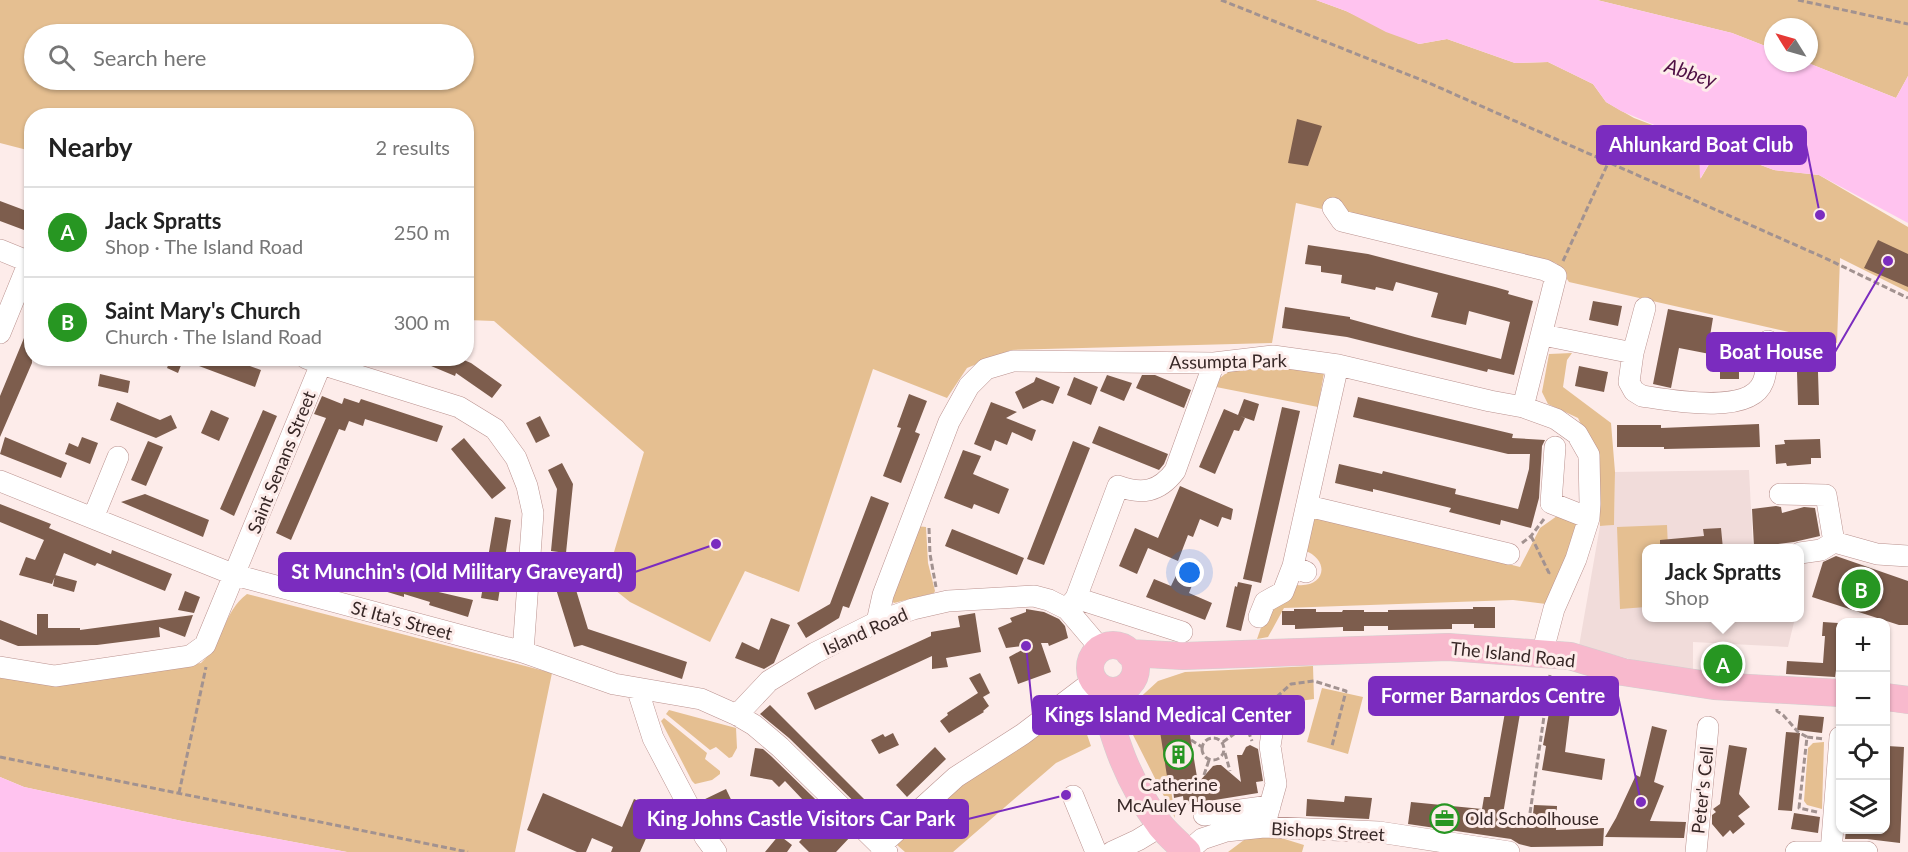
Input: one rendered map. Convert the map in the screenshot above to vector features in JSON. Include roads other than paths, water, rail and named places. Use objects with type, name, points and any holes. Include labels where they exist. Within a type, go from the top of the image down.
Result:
[{"type":"main road","name":"The Island Road","points":[[1101,649],[1116,646],[1116,677],[1182,644],[1448,646],[1570,656],[1623,672],[1714,686],[1836,693]]},
{"type":"main road","points":[[1116,677],[1110,725],[1119,753],[1133,782],[1161,826],[1187,852]]},
{"type":"main road","points":[[1890,698],[1908,700]]},
{"type":"street","points":[[1333,208],[1342,221],[1545,270],[1556,276],[1524,407]]},
{"type":"street","points":[[0,250],[24,260]]},
{"type":"street","points":[[0,333],[24,276]]},
{"type":"street","points":[[1645,308],[1633,353],[1629,382],[1634,391],[1642,396],[1702,405],[1748,399],[1763,384],[1768,341]]},
{"type":"street","points":[[1543,335],[1633,353]]},
{"type":"street","name":"Assumpta Park","points":[[877,622],[886,585],[949,422],[969,386],[986,369],[1012,361],[1214,363],[1273,356],[1338,365],[1490,402],[1524,407],[1556,419],[1577,434],[1589,455],[1589,518],[1576,559],[1554,609],[1548,655]]},
{"type":"street","points":[[1182,644],[1071,603],[1118,486],[1132,491],[1152,489],[1166,483],[1175,471],[1214,363]]},
{"type":"street","points":[[1259,617],[1265,602],[1283,592],[1300,569],[1308,506],[1338,365]]},
{"type":"street","name":"Saint Senans Street","points":[[0,668],[55,676],[190,656],[205,645],[235,575],[311,366]]},
{"type":"street","points":[[329,366],[459,407],[495,429],[516,458],[528,486],[533,513],[523,652]]},
{"type":"street","points":[[1555,447],[1548,510],[1589,518]]},
{"type":"street","points":[[93,518],[118,457]]},
{"type":"street","name":"St Ita's Street","points":[[0,481],[235,575],[523,652],[614,684],[701,699],[738,715],[754,725],[780,747],[883,849]]},
{"type":"street","points":[[1780,494],[1826,495],[1834,542]]},
{"type":"street","points":[[1308,506],[1509,554]]},
{"type":"street","points":[[1804,552],[1821,550],[1834,542],[1877,554],[1908,556]]},
{"type":"street","name":"Island Road","points":[[738,715],[770,681],[815,653],[877,622],[913,609],[942,603],[1034,596],[1071,603],[1101,649]]},
{"type":"street","points":[[883,849],[956,777],[1116,677]]},
{"type":"street","points":[[637,688],[653,738],[705,837],[716,852]]},
{"type":"street","points":[[1264,827],[1276,784],[1270,746],[1274,721]]},
{"type":"street","name":"Peter's Cell","points":[[1696,852],[1708,727]]},
{"type":"street","points":[[1831,851],[1837,780]]},
{"type":"street","points":[[1073,796],[1096,852]]},
{"type":"street","points":[[1204,815],[1270,806]]},
{"type":"street","points":[[1112,852],[1161,826]]},
{"type":"street","name":"Bishops Street","points":[[1187,852],[1202,839],[1226,831],[1264,827],[1378,842],[1509,852]]},
{"type":"street","points":[[1796,852],[1867,852]]},
{"type":"water","name":"Abbey","points":[[1316,0],[1597,0],[1732,33],[1764,45],[1764,72],[1818,72],[1818,67],[1896,98],[1908,76],[1908,223],[1819,175],[1774,170],[1718,149],[1700,179],[1699,147],[1676,134],[1621,111],[1606,102],[1593,84],[1548,62],[1515,63],[1447,39],[1419,44],[1386,32],[1346,11]]},
{"type":"water","points":[[0,777],[24,787],[182,821],[347,852],[0,852]]},
{"type":"place","name":"Ahlunkard Boat Club","points":[[1820,215]]},
{"type":"place","name":"Boat House","points":[[1888,261]]},
{"type":"place","name":"St Munchin's (Old Military Graveyard)","points":[[716,544]]},
{"type":"place","name":"Saint Mary's Church","points":[[1861,589]]},
{"type":"place","name":"Kings Island Medical Center","points":[[1026,646]]},
{"type":"place","name":"Jack Spratts","points":[[1723,664]]},
{"type":"place","name":"Catherine McAuley House","points":[[1179,755]]},
{"type":"place","name":"King Johns Castle Visitors Car Park","points":[[1066,795]]},
{"type":"place","name":"Former Barnardos Centre","points":[[1641,802]]},
{"type":"place","name":"Old Schoolhouse","points":[[1444,818]]}]
